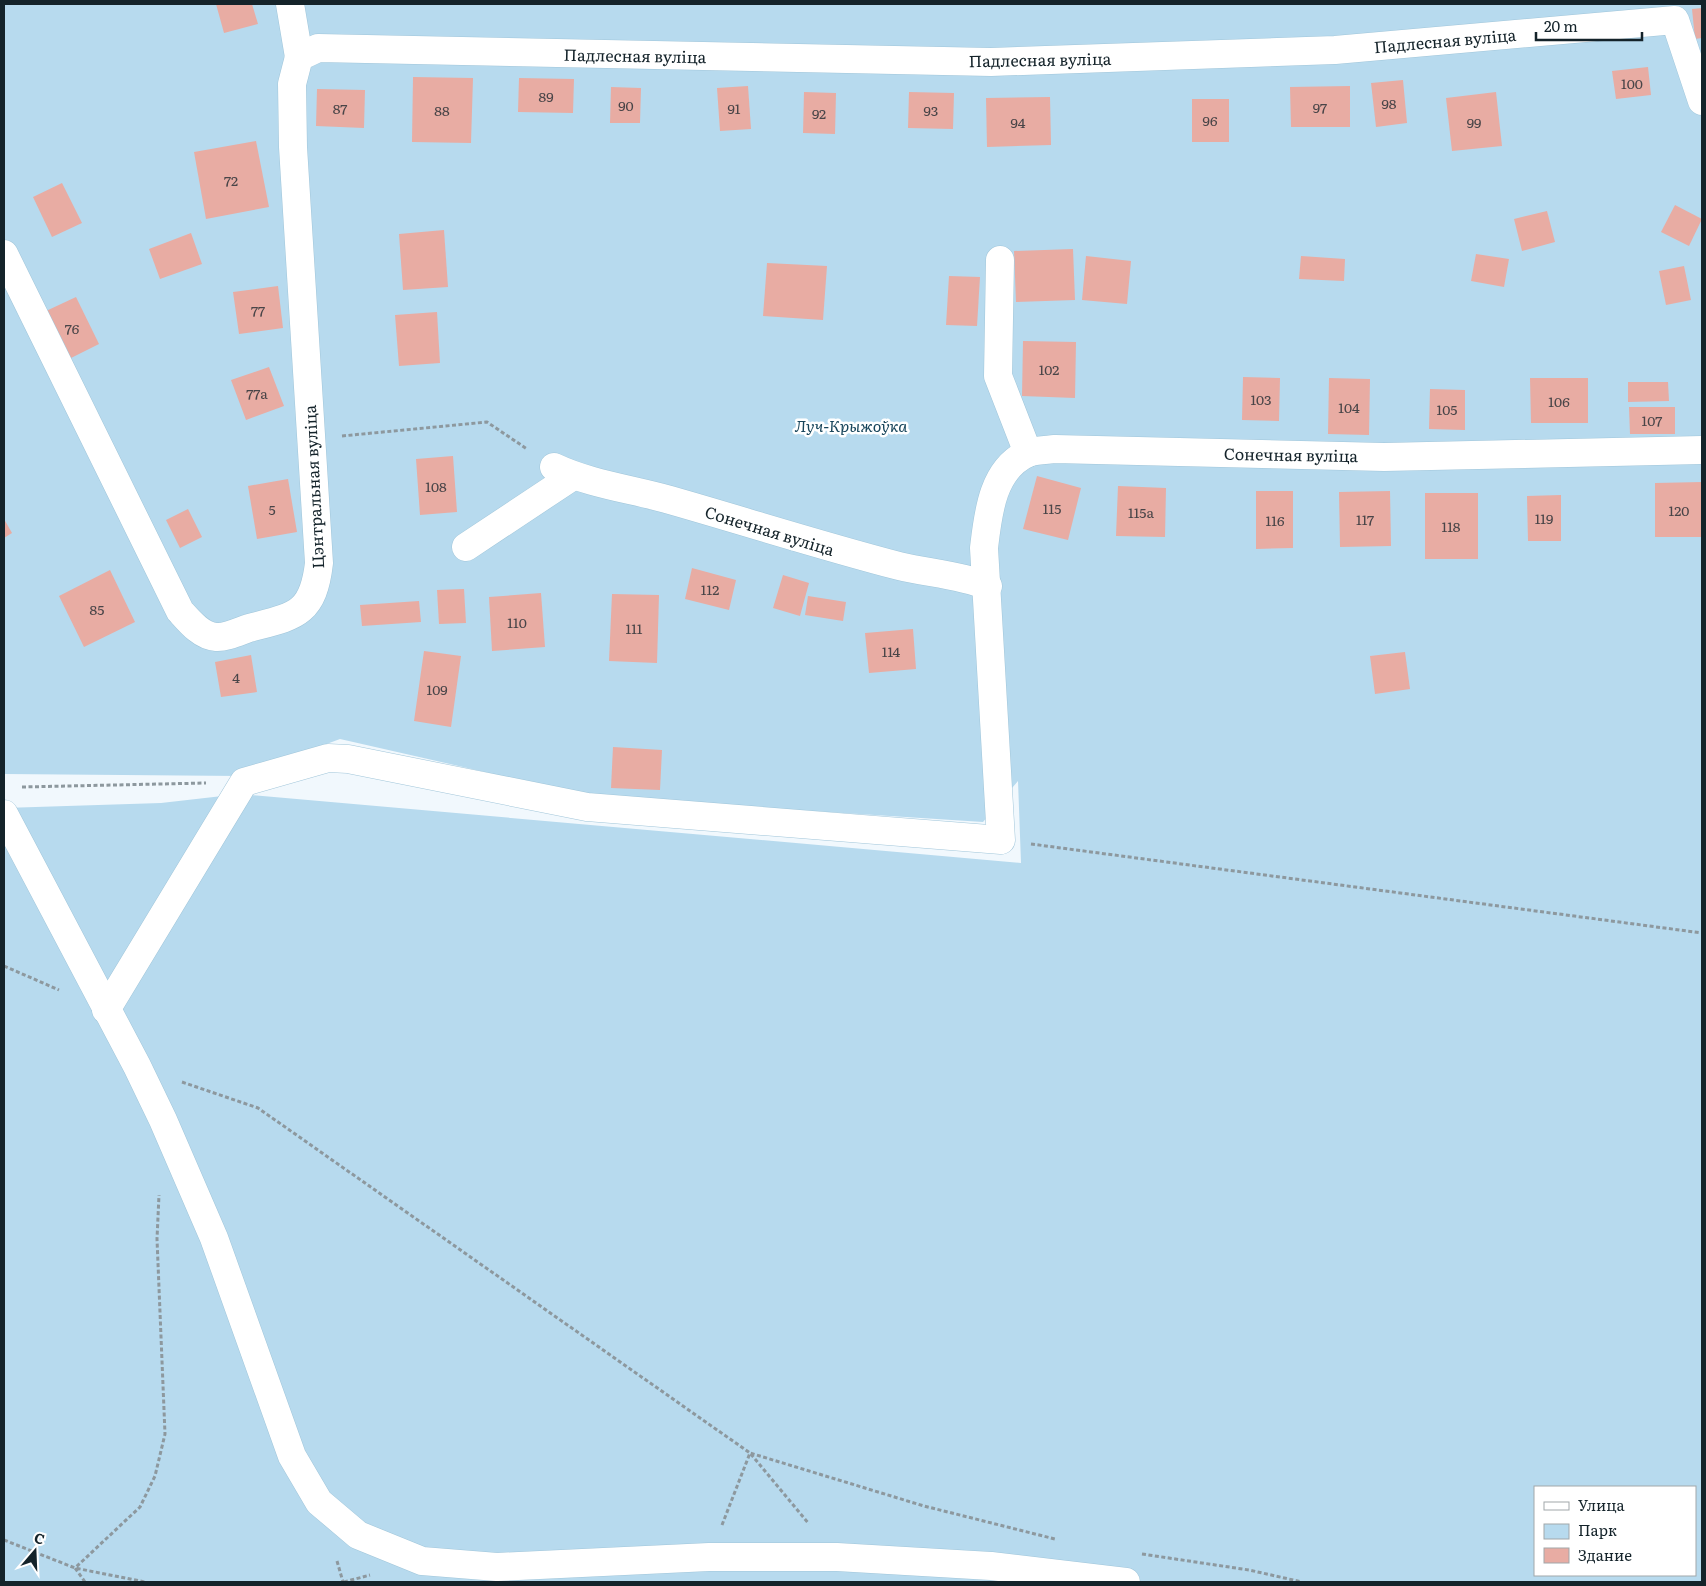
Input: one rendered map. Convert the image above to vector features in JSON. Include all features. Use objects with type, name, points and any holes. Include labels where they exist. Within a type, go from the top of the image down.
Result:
[{"type":"street","points":[[290,4],[309,53]]},
{"type":"street","name":"Падлесная вуліца","points":[[309,53],[992,62],[1335,50],[1675,20],[1702,102]]},
{"type":"street","name":"Цэнтральная вуліца","points":[[4,254],[180,611],[194,627],[216,637],[287,618],[304,608],[316,587],[319,563],[294,147],[292,84],[309,53]]},
{"type":"street","points":[[1000,260],[998,376],[1028,453]]},
{"type":"street","name":"Сонечная вуліца","points":[[1001,840],[988,586],[984,548],[988,506],[1006,469],[1028,453],[1055,449],[1384,456],[1702,450]]},
{"type":"street","points":[[466,547],[564,472]]},
{"type":"street","name":"Сонечная вуліца","points":[[564,472],[669,500],[832,549],[928,574],[975,581],[988,586]]},
{"type":"street","points":[[106,1010],[244,782],[328,758],[348,759],[587,807],[1001,840]]},
{"type":"street","points":[[4,814],[137,1066],[214,1238],[292,1456],[319,1502],[358,1535],[422,1561],[497,1567],[709,1557],[837,1557],[991,1566],[1126,1582]]},
{"type":"path","points":[[312,439],[487,422],[564,472]]},
{"type":"path","points":[[13,788],[244,782]]},
{"type":"path","points":[[1001,840],[1702,933]]},
{"type":"path","points":[[4,966],[106,1010]]},
{"type":"path","points":[[137,1066],[258,1108],[750,1453],[837,1557]]},
{"type":"path","points":[[75,1568],[140,1507],[155,1476],[165,1434],[157,1239],[159,1189]]},
{"type":"path","points":[[750,1453],[924,1506],[1059,1540]]},
{"type":"path","points":[[709,1557],[750,1453]]},
{"type":"path","points":[[4,1540],[75,1568],[145,1582]]},
{"type":"path","points":[[1135,1552],[1249,1570],[1302,1582]]},
{"type":"path","points":[[75,1568],[85,1582]]},
{"type":"green space","name":"Луч-Крыжоўка","points":[[4,4],[1702,4],[1702,1582],[4,1582],[4,808],[161,803],[240,794],[1021,863],[1018,781],[983,822],[595,797],[340,739],[241,776],[4,774]]},
{"type":"building","points":[[216,4],[252,4],[258,24],[224,33]]},
{"type":"building","points":[[1702,8],[1702,38],[1695,39],[1692,9]]},
{"type":"building","points":[[1648,67],[1651,95],[1616,99],[1612,71]]},
{"type":"building","points":[[413,77],[473,78],[471,143],[412,142]]},
{"type":"building","points":[[519,78],[574,79],[573,113],[518,112]]},
{"type":"building","points":[[1403,80],[1407,123],[1376,127],[1371,83]]},
{"type":"building","points":[[748,86],[751,129],[720,131],[717,88]]},
{"type":"building","points":[[1350,86],[1350,127],[1291,127],[1290,87]]},
{"type":"building","points":[[611,87],[641,88],[640,123],[610,123]]},
{"type":"building","points":[[317,89],[365,90],[364,128],[316,126]]},
{"type":"building","points":[[804,92],[836,93],[835,134],[803,133]]},
{"type":"building","points":[[909,92],[954,93],[953,129],[908,128]]},
{"type":"building","points":[[1496,92],[1502,146],[1452,151],[1446,98]]},
{"type":"building","points":[[1050,97],[1051,145],[987,147],[986,98]]},
{"type":"building","points":[[1192,99],[1229,99],[1229,142],[1192,142]]},
{"type":"building","points":[[256,141],[269,207],[206,219],[194,152]]},
{"type":"building","points":[[62,183],[82,223],[52,237],[33,197]]},
{"type":"building","points":[[1675,205],[1702,219],[1689,246],[1661,232]]},
{"type":"building","points":[[1547,211],[1555,242],[1522,251],[1514,219]]},
{"type":"building","points":[[444,230],[448,287],[403,290],[399,234]]},
{"type":"building","points":[[191,233],[202,264],[160,279],[149,249]]},
{"type":"building","points":[[1073,249],[1075,300],[1016,302],[1014,251]]},
{"type":"building","points":[[1476,254],[1509,259],[1504,287],[1471,281]]},
{"type":"building","points":[[1086,256],[1131,261],[1127,304],[1082,300]]},
{"type":"building","points":[[1301,256],[1345,259],[1344,281],[1299,279]]},
{"type":"building","points":[[767,263],[827,266],[823,320],[763,316]]},
{"type":"building","points":[[1684,266],[1691,300],[1666,305],[1659,271]]},
{"type":"building","points":[[949,276],[980,277],[977,326],[946,325]]},
{"type":"building","points":[[278,286],[283,328],[239,334],[233,292]]},
{"type":"building","points":[[76,297],[99,344],[69,359],[46,311]]},
{"type":"building","points":[[437,312],[440,363],[399,366],[395,315]]},
{"type":"building","points":[[1023,341],[1076,342],[1075,398],[1022,396]]},
{"type":"building","points":[[269,367],[284,406],[246,420],[231,380]]},
{"type":"building","points":[[1243,377],[1280,378],[1279,421],[1242,420]]},
{"type":"building","points":[[1329,378],[1370,379],[1369,435],[1328,434]]},
{"type":"building","points":[[1530,378],[1588,378],[1588,423],[1531,423]]},
{"type":"building","points":[[1628,382],[1668,382],[1669,401],[1628,402]]},
{"type":"building","points":[[1430,389],[1465,390],[1465,430],[1429,429]]},
{"type":"building","points":[[1629,407],[1675,407],[1675,434],[1630,434]]},
{"type":"building","points":[[453,456],[457,512],[420,515],[416,459]]},
{"type":"building","points":[[1037,476],[1081,488],[1068,540],[1023,529]]},
{"type":"building","points":[[288,479],[297,532],[257,539],[248,486]]},
{"type":"building","points":[[1702,482],[1702,537],[1655,537],[1655,483]]},
{"type":"building","points":[[1118,486],[1166,488],[1165,537],[1116,536]]},
{"type":"building","points":[[1256,491],[1293,491],[1293,548],[1256,549]]},
{"type":"building","points":[[1390,491],[1391,546],[1340,547],[1339,492]]},
{"type":"building","points":[[1425,493],[1478,493],[1478,559],[1425,559]]},
{"type":"building","points":[[1561,495],[1561,541],[1528,541],[1527,496]]},
{"type":"building","points":[[188,509],[202,537],[180,548],[166,520]]},
{"type":"building","points":[[4,519],[12,533],[4,538]]},
{"type":"building","points":[[692,568],[736,580],[729,610],[685,599]]},
{"type":"building","points":[[110,570],[135,622],[84,647],[59,596]]},
{"type":"building","points":[[783,575],[809,583],[800,616],[773,608]]},
{"type":"building","points":[[464,589],[466,623],[439,624],[437,590]]},
{"type":"building","points":[[541,593],[545,647],[492,651],[489,597]]},
{"type":"building","points":[[612,594],[659,595],[657,663],[609,661]]},
{"type":"building","points":[[808,596],[846,602],[843,621],[805,615]]},
{"type":"building","points":[[419,601],[421,622],[362,626],[360,605]]},
{"type":"building","points":[[913,629],[916,669],[869,673],[865,633]]},
{"type":"building","points":[[424,651],[461,656],[451,727],[414,721]]},
{"type":"building","points":[[1405,652],[1410,689],[1375,694],[1370,656]]},
{"type":"building","points":[[251,655],[257,692],[221,697],[215,662]]},
{"type":"building","points":[[613,747],[662,750],[660,790],[611,788]]}]
